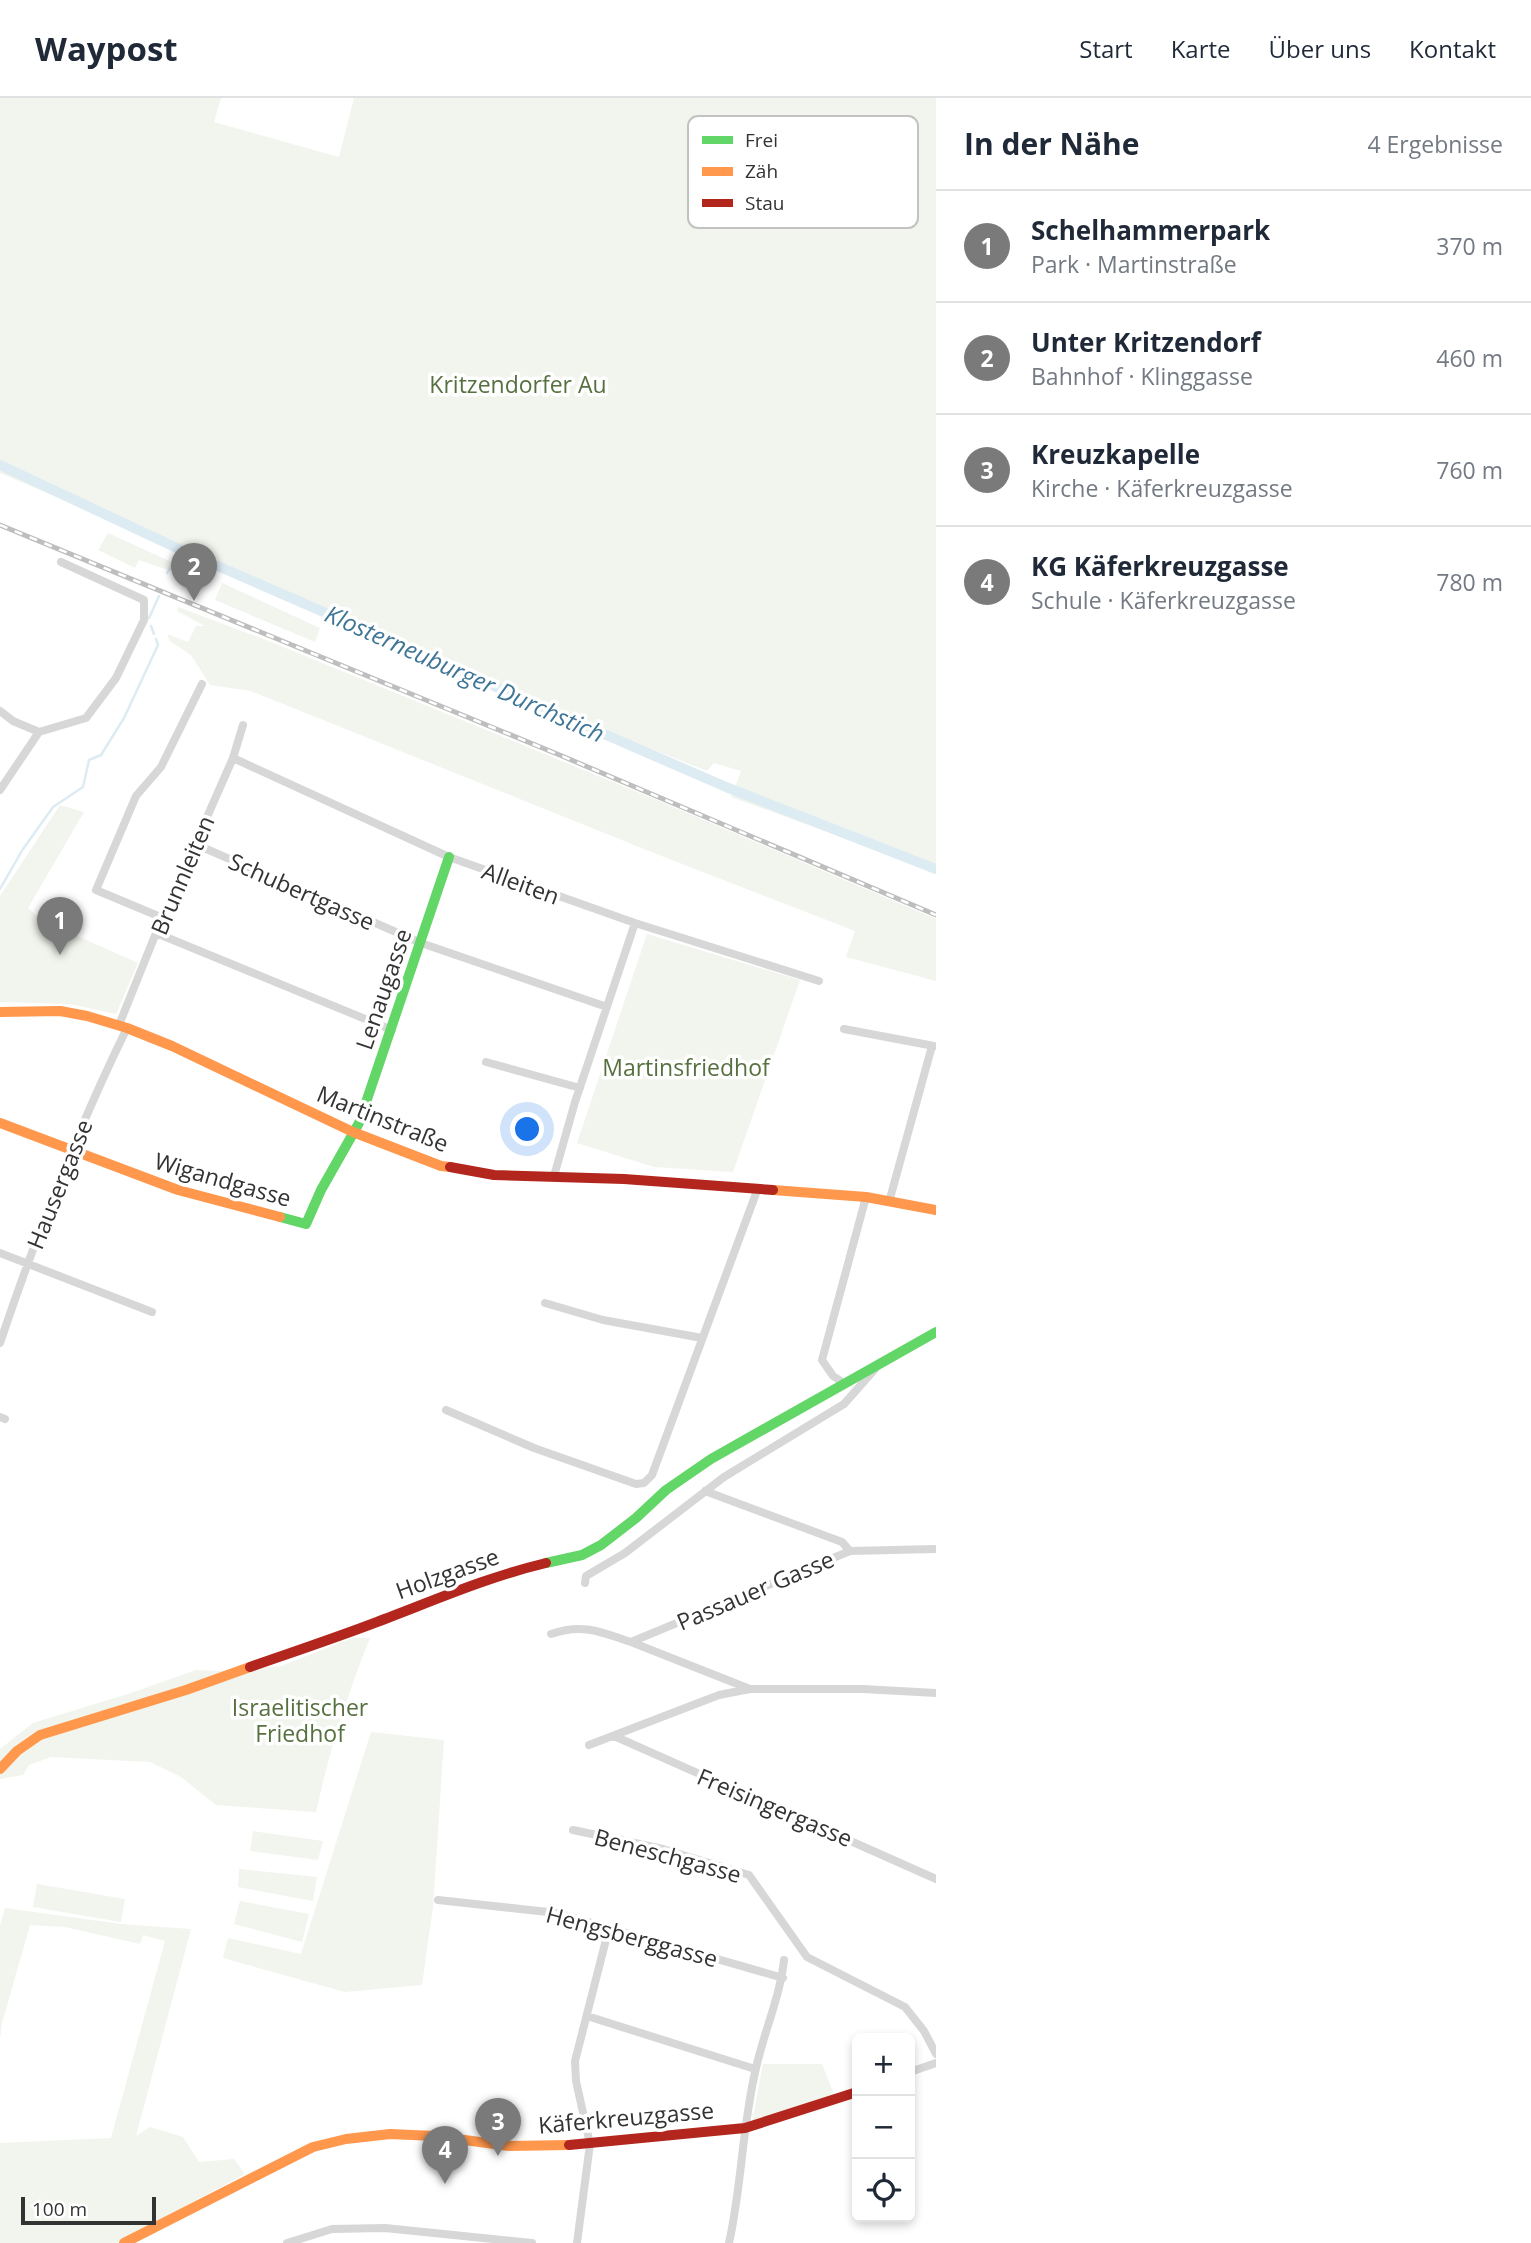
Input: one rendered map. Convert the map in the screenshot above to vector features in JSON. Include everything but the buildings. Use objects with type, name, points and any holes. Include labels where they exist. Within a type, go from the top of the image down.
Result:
[{"type":"street","points":[[0,790],[39,732],[86,718],[116,678],[144,620],[144,600],[61,562]]},
{"type":"street","points":[[163,918],[96,890],[136,796],[161,767],[202,684]]},
{"type":"street","points":[[0,711],[13,721],[39,732]]},
{"type":"street","name":"Brunnleiten","points":[[123,1027],[156,933],[233,758],[243,725]]},
{"type":"street","name":"Alleiten","points":[[233,758],[449,857],[635,923],[819,981]]},
{"type":"street","name":"Schubertgasse","points":[[195,844],[421,943],[607,1007]]},
{"type":"street","name":"Lenaugasse","points":[[354,1132],[392,1030],[449,857]]},
{"type":"street","points":[[554,1176],[635,923]]},
{"type":"street","points":[[156,933],[392,1030]]},
{"type":"street","name":"Martinstraße","points":[[0,1012],[60,1011],[123,1027],[172,1046],[354,1132],[441,1166],[494,1175],[758,1188],[866,1197],[936,1210]]},
{"type":"street","name":"Hausergasse","points":[[0,1343],[27,1263],[123,1027]]},
{"type":"street","points":[[844,1029],[934,1046],[889,1202]]},
{"type":"street","points":[[486,1062],[580,1088]]},
{"type":"street","points":[[0,1123],[72,1150]]},
{"type":"street","name":"Wigandgasse","points":[[72,1150],[178,1190],[306,1224],[354,1132]]},
{"type":"street","points":[[446,1410],[534,1448],[636,1484],[644,1483],[652,1475],[758,1188]]},
{"type":"street","points":[[844,1382],[833,1376],[822,1360],[866,1197]]},
{"type":"street","points":[[0,1253],[152,1312]]},
{"type":"street","points":[[545,1303],[604,1320],[702,1338]]},
{"type":"street","name":"Holzgasse","points":[[0,1769],[17,1751],[40,1735],[186,1690],[517,1570],[582,1555],[601,1545],[666,1490],[711,1459],[936,1332]]},
{"type":"street","name":"Holzgasse","points":[[585,1583],[586,1576],[625,1553],[724,1477],[844,1404],[881,1362]]},
{"type":"street","name":"Passauer Gasse","points":[[631,1642],[849,1551],[842,1542],[705,1491]]},
{"type":"street","points":[[849,1551],[936,1549]]},
{"type":"street","name":"Passauer Gasse","points":[[551,1634],[590,1628],[750,1689]]},
{"type":"street","points":[[589,1745],[719,1695],[750,1689],[863,1689],[936,1693]]},
{"type":"street","name":"Freisingergasse","points":[[614,1736],[936,1879]]},
{"type":"street","name":"Beneschgasse","points":[[573,1830],[663,1849],[749,1875],[807,1957],[905,2007],[924,2031],[936,2054]]},
{"type":"street","name":"Hengsberggasse","points":[[438,1900],[557,1913],[783,1978]]},
{"type":"street","points":[[577,2243],[590,2144],[576,2081],[575,2061],[609,1928]]},
{"type":"street","points":[[729,2243],[755,2069],[783,1978],[785,1960]]},
{"type":"street","points":[[587,2016],[755,2069]]},
{"type":"street","points":[[915,2070],[936,2063]]},
{"type":"street","name":"Käferkreuzgasse","points":[[124,2243],[313,2147],[346,2139],[390,2134],[435,2136],[509,2146],[590,2144],[745,2129],[852,2094]]},
{"type":"street","points":[[287,2243],[332,2229],[385,2228],[532,2243]]},
{"type":"green space","name":"Kritzendorfer Au","points":[[0,98],[221,98],[214,122],[339,157],[354,98],[936,98],[936,871],[731,797],[741,771],[714,763],[707,771],[584,722],[0,473]]},
{"type":"green space","points":[[108,533],[189,570],[177,573],[139,560],[135,568],[98,550]]},
{"type":"green space","points":[[222,583],[320,628],[315,642],[215,600]]},
{"type":"green space","points":[[178,607],[271,642],[652,798],[936,919],[936,981],[846,957],[855,931],[251,691],[210,685],[191,655],[170,641],[167,634],[188,642],[196,626],[205,626],[177,611]]},
{"type":"green space","points":[[60,805],[84,812],[28,908],[41,920],[138,963],[116,1014],[69,1004],[0,1002],[0,896]]},
{"type":"green space","name":"Martinsfriedhof","points":[[647,934],[800,980],[733,1172],[654,1167],[577,1143]]},
{"type":"green space","name":"Israelitischer Friedhof","points":[[352,1638],[370,1638],[339,1724],[316,1812],[216,1805],[181,1777],[150,1762],[51,1757],[29,1765],[23,1775],[0,1779],[0,1749],[33,1723],[196,1670],[221,1671],[281,1666]]},
{"type":"green space","points":[[371,1732],[444,1740],[433,1907],[422,1985],[345,1992],[223,1958],[228,1938],[301,1954]]},
{"type":"green space","points":[[253,1831],[323,1841],[318,1860],[250,1851]]},
{"type":"green space","points":[[239,1869],[317,1877],[313,1901],[238,1887]]},
{"type":"green space","points":[[37,1884],[125,1899],[121,1922],[33,1907]]},
{"type":"green space","points":[[240,1901],[309,1914],[302,1942],[234,1924]]},
{"type":"green space","points":[[5,1908],[121,1924],[191,1929],[136,2136],[150,2127],[183,2137],[199,2162],[234,2159],[245,2174],[116,2243],[0,2243],[0,2143],[111,2138],[165,1941],[143,1935],[140,1944],[65,1927],[30,1925],[2,2023],[0,2039],[0,1926]]},
{"type":"green space","points":[[763,2064],[822,2064],[834,2094],[752,2123]]},
{"type":"waterway","name":"Klosterneuburger Durchstich","points":[[0,465],[181,550],[726,787],[936,869]]},
{"type":"waterway","points":[[167,573],[181,550]]},
{"type":"waterway","points":[[149,618],[159,596]]},
{"type":"waterway","points":[[151,626],[154,634]]},
{"type":"waterway","points":[[0,889],[23,849],[53,807],[83,787],[89,760],[101,755],[124,718],[158,645],[156,639]]},
{"type":"railway","points":[[0,525],[562,756],[936,915]]},
{"type":"traffic: fast","points":[[280,1217],[306,1224],[321,1190],[359,1123],[449,857]]},
{"type":"traffic: fast","points":[[546,1563],[582,1555],[601,1545],[666,1490],[711,1459],[936,1332]]},
{"type":"traffic: slow","points":[[0,1012],[60,1011],[127,1028],[172,1046],[353,1132],[441,1166],[450,1167]]},
{"type":"traffic: slow","points":[[0,1123],[178,1190],[280,1217]]},
{"type":"traffic: slow","points":[[773,1190],[866,1197],[936,1210]]},
{"type":"traffic: slow","points":[[0,1769],[17,1751],[40,1735],[186,1690],[250,1667]]},
{"type":"traffic: slow","points":[[124,2243],[313,2147],[346,2139],[390,2134],[435,2136],[509,2146],[569,2145]]},
{"type":"traffic: jam","points":[[450,1167],[494,1175],[624,1179],[773,1190]]},
{"type":"traffic: jam","points":[[250,1667],[481,1582],[546,1563]]},
{"type":"traffic: jam","points":[[569,2145],[745,2128],[852,2094]]},
{"type":"place","name":"Unter Kritzendorf","points":[[194,601]]},
{"type":"place","name":"Schelhammerpark","points":[[60,955]]},
{"type":"place","name":"Kreuzkapelle","points":[[498,2156]]},
{"type":"place","name":"KG Käferkreuzgasse","points":[[445,2184]]}]
